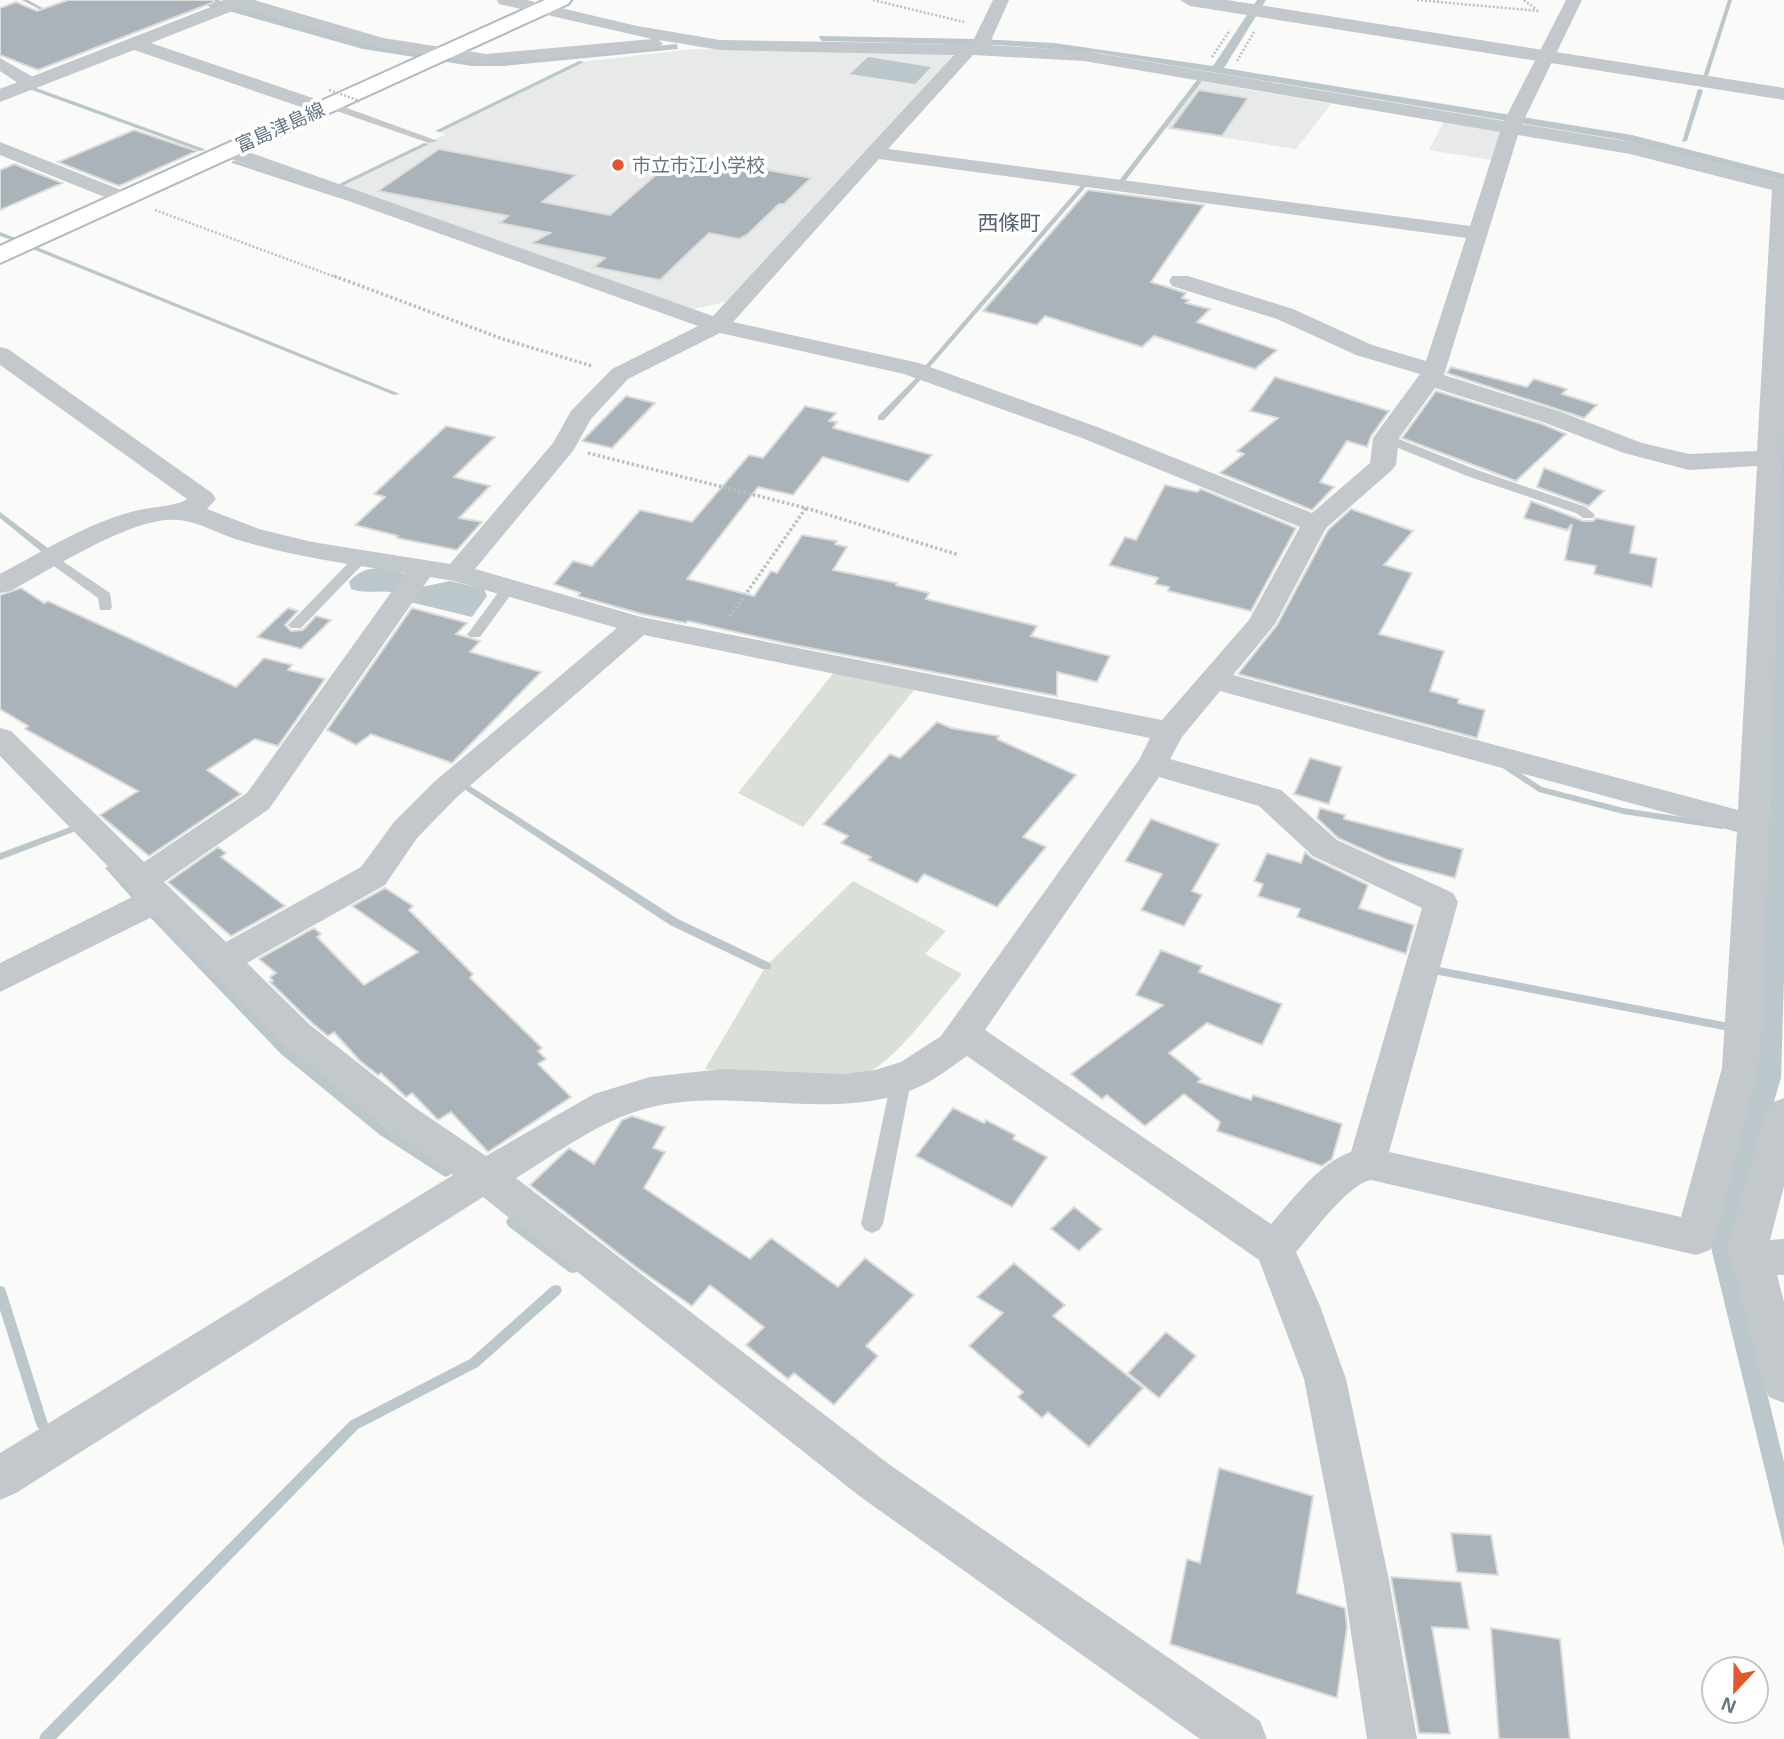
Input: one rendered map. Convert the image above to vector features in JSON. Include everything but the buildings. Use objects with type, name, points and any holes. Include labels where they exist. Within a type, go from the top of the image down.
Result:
[{"type":"main road","name":"富島津島線","points":[[0,255],[228,151],[327,101],[439,55],[561,0]]},
{"type":"street","points":[[505,0],[677,40],[754,47],[980,40],[1513,123],[1631,148],[1783,187],[1740,1068],[1737,1248],[1784,1383]]},
{"type":"street","points":[[457,573],[564,446],[580,416],[620,374],[717,325],[980,40],[1001,0]]},
{"type":"street","points":[[1190,0],[1784,94]]},
{"type":"street","points":[[0,1478],[485,1176],[607,1105],[650,1092],[722,1084],[843,1089],[874,1085],[914,1073],[954,1046],[1152,764],[1169,732],[1261,624],[1315,524],[1383,465],[1386,438],[1432,374],[1513,123],[1574,0]]},
{"type":"street","points":[[0,96],[28,81],[234,3],[380,43],[439,55],[496,59],[677,40]]},
{"type":"street","points":[[132,43],[327,101]]},
{"type":"street","points":[[0,63],[28,81]]},
{"type":"street","points":[[0,148],[124,198]]},
{"type":"street","points":[[228,151],[717,325],[911,368],[1091,433],[1315,524]]},
{"type":"street","points":[[874,153],[1478,233]]},
{"type":"street","points":[[1180,281],[1285,314],[1364,350],[1644,451],[1689,462],[1770,458]]},
{"type":"street","points":[[0,354],[202,499],[189,511]]},
{"type":"street","points":[[0,585],[138,518],[164,512],[189,511],[250,535],[312,550],[457,573],[510,586],[638,625],[713,642],[1169,732]]},
{"type":"street","points":[[0,979],[150,890],[258,801],[422,568]]},
{"type":"street","points":[[221,961],[373,876],[387,853],[453,782],[585,674],[638,625]]},
{"type":"street","points":[[1215,680],[1753,825]]},
{"type":"street","points":[[0,738],[297,1035],[401,1118],[485,1176],[874,1480],[1242,1739]]},
{"type":"street","points":[[1152,764],[1270,797],[1325,848],[1441,902],[1366,1165]]},
{"type":"street","points":[[963,1034],[1274,1248],[1299,1306],[1325,1379],[1366,1580],[1392,1739]]},
{"type":"street","points":[[1737,1248],[1784,1114]]},
{"type":"street","points":[[1274,1248],[1324,1193],[1353,1167],[1366,1165],[1737,1248]]},
{"type":"lane","points":[[327,101],[433,141]]},
{"type":"lane","points":[[1386,438],[1472,474],[1581,510],[1588,515]]},
{"type":"lane","points":[[52,558],[105,596],[105,607]]},
{"type":"lane","points":[[296,625],[361,558]]},
{"type":"lane","points":[[475,634],[510,586]]},
{"type":"lane","points":[[872,1224],[902,1076]]},
{"type":"path","points":[[873,0],[980,40]]},
{"type":"path","points":[[1417,0],[1539,12]]},
{"type":"path","points":[[327,101],[360,101]]},
{"type":"path","points":[[124,198],[503,339],[620,374]]},
{"type":"path","points":[[564,446],[806,508],[959,555]]},
{"type":"path","points":[[713,642],[806,508]]},
{"type":"shaded area","points":[[190,0],[218,0],[358,40],[501,61],[677,44],[678,49],[504,66],[472,66],[363,49],[218,8],[0,93],[0,89],[211,7]]},
{"type":"shaded area","points":[[1257,0],[1266,0],[1224,68],[1632,135],[1784,174],[1784,181],[1622,140],[1098,53],[999,45],[821,41],[819,36],[1054,43],[1213,66]]},
{"type":"shaded area","name":"市立市江小学校","points":[[694,49],[947,53],[953,57],[726,302],[692,309],[340,185],[446,134],[438,131],[581,62]]},
{"type":"shaded area","points":[[868,57],[931,67],[915,84],[850,74]]},
{"type":"shaded area","points":[[1199,81],[1331,104],[1296,149],[1163,128]]},
{"type":"shaded area","points":[[1444,121],[1495,130],[1502,134],[1492,160],[1429,150]]},
{"type":"shaded area","points":[[1784,321],[1784,978],[1781,1078],[1734,1236],[1734,1259],[1784,1462],[1784,1548],[1708,1235],[1752,1070]]},
{"type":"shaded area","points":[[378,568],[404,573],[404,580],[392,592],[351,589],[349,582],[356,576],[365,570]]},
{"type":"shaded area","points":[[450,581],[484,589],[487,596],[472,617],[406,601],[417,588]]},
{"type":"shaded area","points":[[835,671],[914,690],[803,827],[738,793]]},
{"type":"shaded area","points":[[853,881],[946,931],[925,954],[962,974],[917,1029],[890,1056],[865,1074],[833,1079],[705,1069],[766,966]]},
{"type":"waterway","points":[[24,0],[52,14]]},
{"type":"waterway","points":[[1705,76],[1730,0]]},
{"type":"waterway","points":[[438,131],[581,62]]},
{"type":"waterway","points":[[1113,183],[1120,184],[1199,81]]},
{"type":"waterway","points":[[31,88],[202,150]]},
{"type":"waterway","points":[[1684,141],[1700,90]]},
{"type":"waterway","points":[[340,185],[426,144]]},
{"type":"waterway","points":[[234,162],[341,197]]},
{"type":"waterway","points":[[928,366],[1087,182]]},
{"type":"waterway","points":[[0,234],[11,238]]},
{"type":"waterway","points":[[37,249],[396,394]]},
{"type":"waterway","points":[[881,418],[922,375]]},
{"type":"waterway","points":[[0,514],[46,551]]},
{"type":"waterway","points":[[1507,767],[1539,789],[1623,811],[1722,826]]},
{"type":"waterway","points":[[470,789],[674,922],[766,966]]},
{"type":"waterway","points":[[0,857],[73,829]]},
{"type":"waterway","points":[[110,868],[140,901]]},
{"type":"waterway","points":[[148,909],[285,1051],[384,1132],[446,1172]]},
{"type":"waterway","points":[[1439,971],[1734,1028]]},
{"type":"waterway","points":[[512,1222],[573,1268]]},
{"type":"waterway","points":[[46,1739],[354,1425],[474,1363],[556,1290]]},
{"type":"waterway","points":[[0,1291],[42,1424]]},
{"type":"place","name":"市立市江小学校","points":[[618,165]]},
{"type":"district","name":"西條町","points":[[1009,223]]}]
